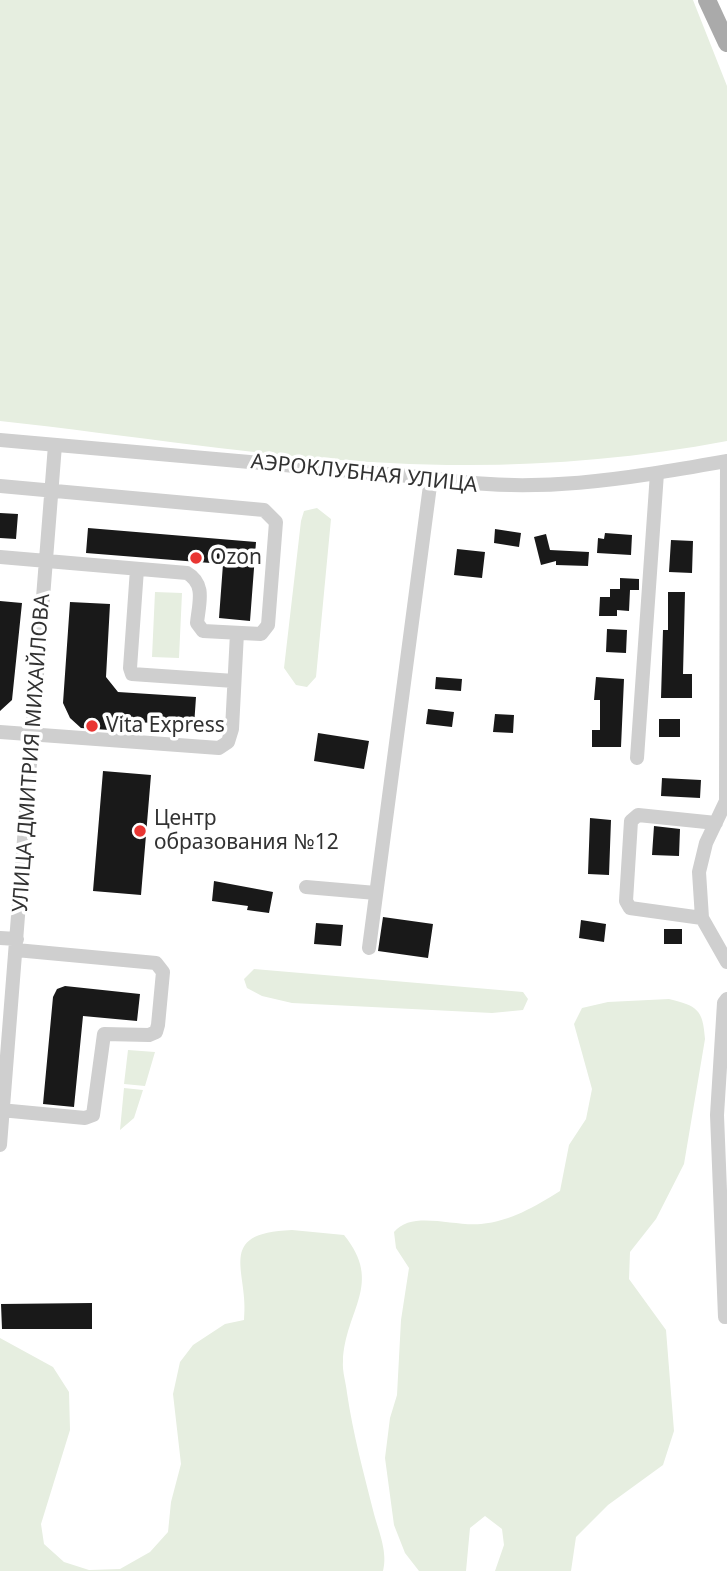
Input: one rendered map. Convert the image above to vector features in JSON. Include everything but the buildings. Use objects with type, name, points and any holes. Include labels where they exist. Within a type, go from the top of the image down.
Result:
[{"type":"main road","points":[[707,0],[727,43]]},
{"type":"street","name":"АЭРОКЛУБНАЯ УЛИЦА","points":[[0,440],[431,478],[483,486],[544,487],[657,474],[727,461]]},
{"type":"street","name":"УЛИЦА ДМИТРИЯ МИХАЙЛОВА","points":[[0,1144],[55,445]]},
{"type":"street","points":[[727,461],[726,801],[706,843],[699,873],[702,918],[727,962]]},
{"type":"street","points":[[637,758],[657,474]]},
{"type":"street","points":[[369,948],[431,478]]},
{"type":"street","points":[[0,486],[264,510],[272,514],[276,522],[268,625],[261,634],[204,631],[197,623],[200,591],[197,579],[187,573],[0,557]]},
{"type":"street","points":[[136,569],[130,668],[132,674],[234,681]]},
{"type":"street","points":[[0,732],[219,748],[230,737],[237,633]]},
{"type":"street","points":[[702,918],[630,908],[626,901],[631,821],[638,815],[716,823]]},
{"type":"street","points":[[306,887],[376,892]]},
{"type":"street","points":[[0,938],[17,945],[156,963],[163,972],[156,1031],[149,1035],[109,1032],[101,1038],[93,1115],[85,1118],[2,1110]]},
{"type":"street","points":[[725,1317],[717,1115],[724,1003],[727,999]]},
{"type":"shaded area","points":[[0,0],[693,0],[727,86],[727,441],[601,459],[432,465],[292,456],[0,421]]},
{"type":"shaded area","points":[[317,508],[331,519],[316,677],[307,687],[296,685],[284,668],[301,521],[304,511]]},
{"type":"shaded area","points":[[155,592],[182,593],[179,658],[152,657]]},
{"type":"shaded area","points":[[254,969],[523,992],[528,999],[523,1010],[492,1013],[292,1003],[262,996],[247,988],[244,979]]},
{"type":"shaded area","points":[[669,999],[697,1010],[705,1039],[684,1164],[656,1219],[630,1252],[629,1279],[666,1330],[674,1431],[663,1465],[608,1505],[576,1537],[571,1571],[495,1571],[504,1545],[502,1529],[485,1516],[470,1528],[466,1571],[419,1571],[405,1553],[394,1525],[385,1458],[390,1418],[397,1395],[401,1320],[409,1268],[396,1248],[394,1232],[411,1222],[481,1224],[502,1220],[531,1208],[560,1191],[569,1145],[586,1119],[592,1089],[574,1024],[582,1008],[608,1002]]},
{"type":"shaded area","points":[[128,1050],[155,1052],[145,1086],[124,1084]]},
{"type":"shaded area","points":[[124,1088],[143,1090],[134,1118],[120,1130]]},
{"type":"shaded area","points":[[292,1230],[344,1235],[356,1252],[361,1268],[362,1283],[345,1343],[343,1369],[349,1408],[382,1542],[383,1571],[0,1571],[0,1338],[53,1367],[69,1392],[70,1430],[41,1524],[44,1544],[64,1562],[89,1570],[120,1569],[150,1552],[168,1532],[171,1502],[181,1464],[173,1394],[180,1362],[193,1345],[225,1324],[244,1320],[241,1258],[244,1247],[252,1239],[268,1233]]},
{"type":"place","name":"Ozon","points":[[196,558]]},
{"type":"place","name":"Vita Express","points":[[92,726]]},
{"type":"place","name":"Центр образования №12","points":[[140,831]]}]
